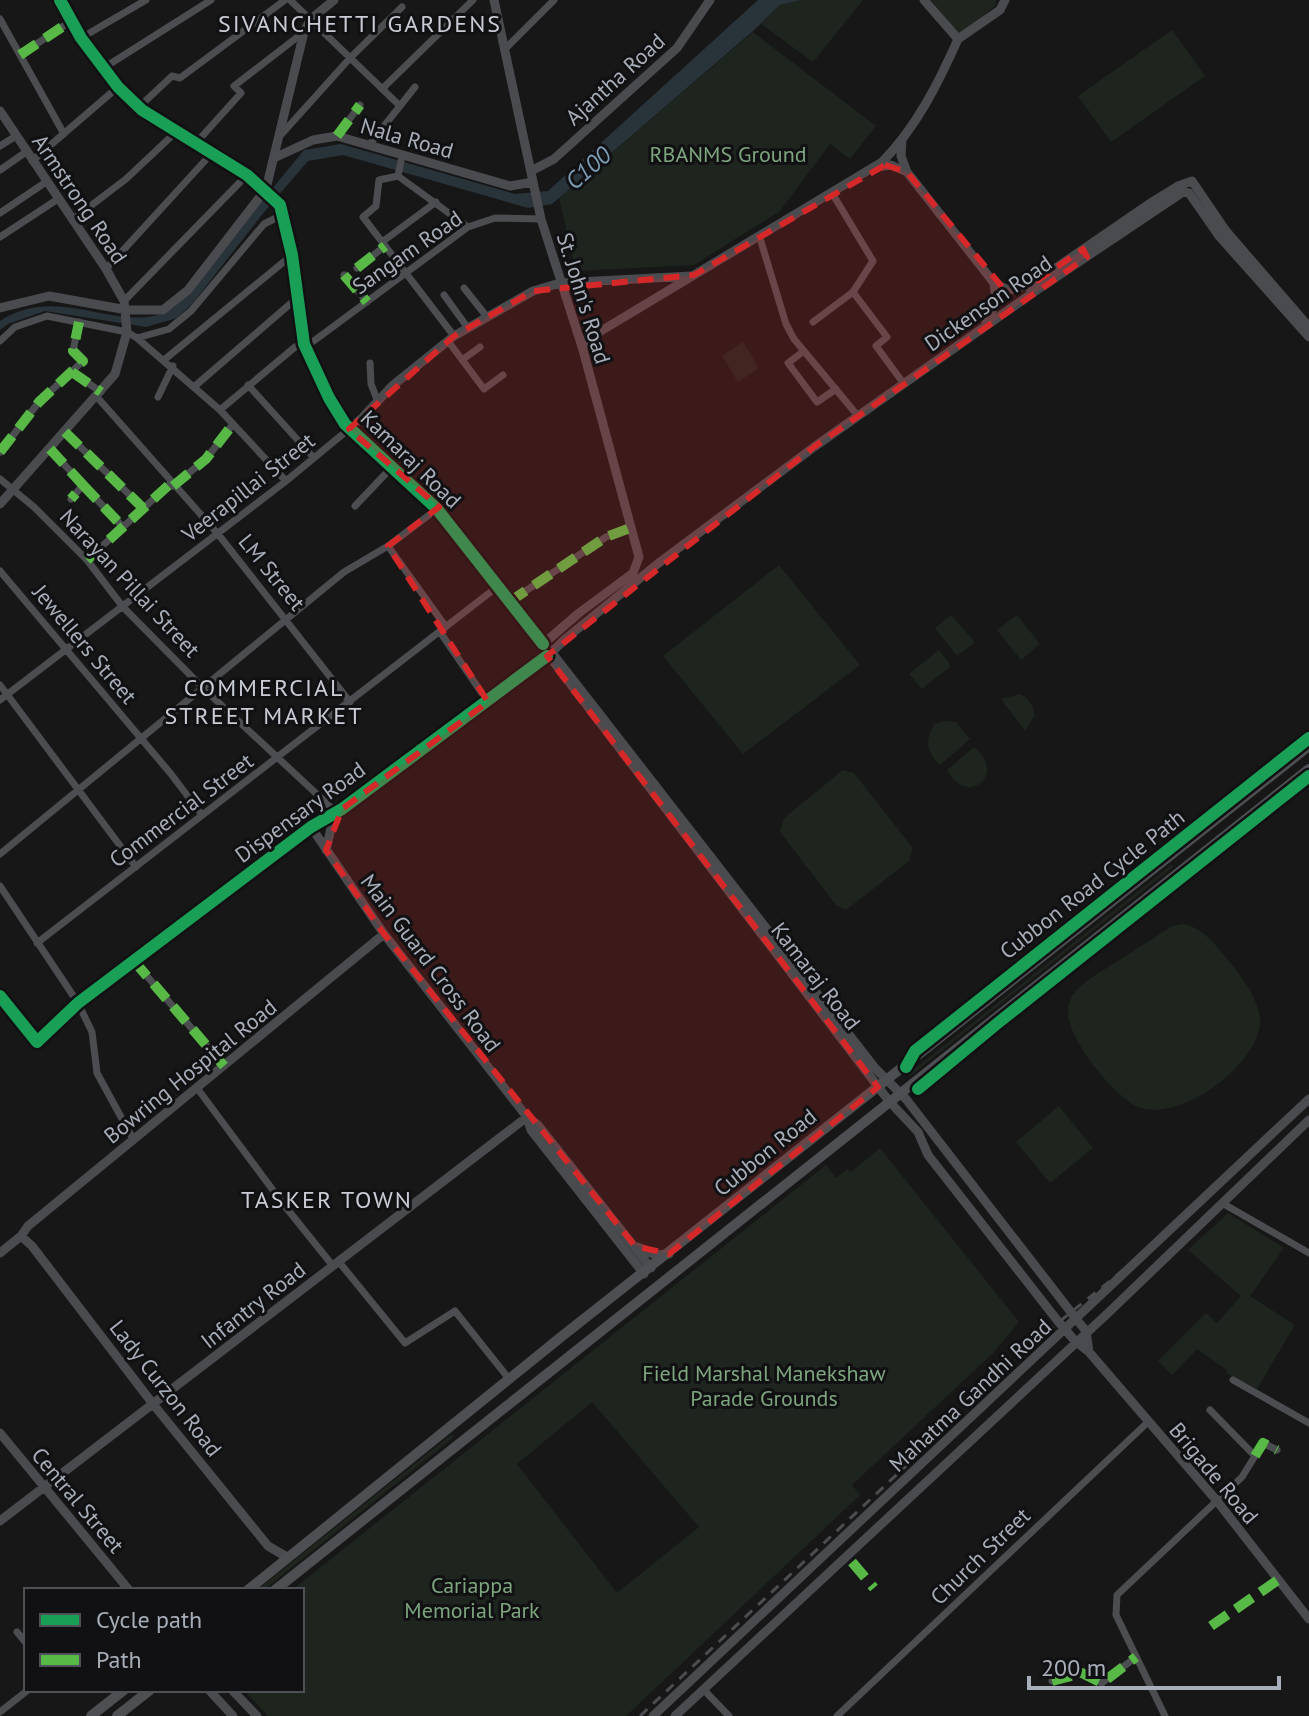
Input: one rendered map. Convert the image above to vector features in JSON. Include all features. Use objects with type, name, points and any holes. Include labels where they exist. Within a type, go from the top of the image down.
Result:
[{"type":"main road","name":"Kamaraj Road","points":[[60,0],[102,69],[139,107],[247,175],[266,189],[280,205],[292,255],[304,344],[329,398],[349,429],[437,509],[883,1083],[889,1101],[918,1132],[928,1155],[1075,1341]]},
{"type":"main road","points":[[0,308],[49,296],[126,317],[163,310],[188,290],[266,189],[304,32],[310,20],[334,0]]},
{"type":"main road","name":"St. John's Road","points":[[494,0],[541,219],[583,350],[639,557]]},
{"type":"main road","name":"Ajantha Road","points":[[531,171],[554,159],[677,48],[710,0]]},
{"type":"main road","points":[[924,0],[958,39]]},
{"type":"main road","points":[[583,350],[586,340],[875,168],[902,139],[929,97],[958,39],[1000,10],[1008,0]]},
{"type":"main road","name":"Armstrong Road","points":[[0,112],[106,269],[126,317]]},
{"type":"main road","name":"Nala Road","points":[[274,158],[313,140],[337,136],[510,186],[534,186]]},
{"type":"main road","points":[[902,139],[901,156],[907,172],[994,283],[996,302],[982,329]]},
{"type":"main road","points":[[875,168],[891,165],[907,172]]},
{"type":"main road","name":"Dickenson Road","points":[[550,654],[660,562],[1178,186],[1192,181],[1222,234],[1309,337]]},
{"type":"main road","name":"Dickenson Road","points":[[1222,234],[1309,327]]},
{"type":"main road","name":"Dickenson Road","points":[[994,283],[1008,290],[1020,289],[1085,253]]},
{"type":"main road","name":"Veerapillai Street","points":[[349,429],[392,386],[451,339],[533,291],[560,283],[694,275]]},
{"type":"main road","points":[[0,504],[115,374],[126,317]]},
{"type":"main road","points":[[543,644],[633,573],[639,557],[648,563],[660,562]]},
{"type":"main road","name":"Dispensary Road","points":[[311,827],[339,811],[550,654]]},
{"type":"main road","name":"Cubbon Road","points":[[250,1588],[561,1337],[1309,746]]},
{"type":"main road","name":"Cubbon Road","points":[[278,1588],[1309,769]]},
{"type":"main road","points":[[1234,805],[1245,819]]},
{"type":"main road","points":[[326,850],[339,811]]},
{"type":"main road","name":"Main Guard Cross Road","points":[[311,827],[384,934],[527,1117],[538,1125],[635,1246],[648,1271]]},
{"type":"main road","points":[[1175,851],[1186,866]]},
{"type":"main road","name":"Bowring Hospital Road","points":[[0,1253],[28,1226],[384,934]]},
{"type":"main road","name":"Kamaraj Road","points":[[883,1083],[900,1092],[1077,1320]]},
{"type":"main road","name":"Mahatma Gandhi Road","points":[[653,1716],[1309,1099]]},
{"type":"main road","name":"Main Guard Cross Road","points":[[527,1117],[531,1130],[648,1271]]},
{"type":"main road","name":"Infantry Road","points":[[0,1521],[527,1117]]},
{"type":"main road","name":"Mahatma Gandhi Road","points":[[675,1716],[1075,1341],[1226,1206],[1309,1120]]},
{"type":"main road","points":[[758,1184],[768,1198]]},
{"type":"main road","points":[[992,1238],[1006,1227]]},
{"type":"main road","name":"Lady Curzon Road","points":[[21,1236],[268,1546],[287,1557]]},
{"type":"main road","points":[[635,1246],[655,1255],[669,1254]]},
{"type":"main road","points":[[1077,1320],[1086,1331],[1089,1352]]},
{"type":"main road","points":[[561,1337],[572,1352]]},
{"type":"main road","name":"Brigade Road","points":[[1075,1341],[1089,1352],[1217,1501],[1309,1619]]},
{"type":"main road","points":[[455,1424],[465,1438]]},
{"type":"main road","name":"Central Street","points":[[0,1433],[127,1588]]},
{"type":"main road","points":[[91,1716],[121,1692]]},
{"type":"main road","points":[[117,1716],[147,1692]]},
{"type":"main road","points":[[211,1692],[233,1716]]},
{"type":"main road","points":[[234,1692],[257,1716]]},
{"type":"street","points":[[122,0],[131,9]]},
{"type":"street","points":[[81,38],[146,0]]},
{"type":"street","points":[[102,69],[211,0]]},
{"type":"street","points":[[139,107],[172,76],[180,78],[288,0],[399,105]]},
{"type":"street","points":[[382,89],[473,0]]},
{"type":"street","points":[[505,49],[554,0]]},
{"type":"street","points":[[278,139],[351,57],[402,7]]},
{"type":"street","points":[[0,19],[64,134]]},
{"type":"street","points":[[20,55],[71,21]]},
{"type":"street","points":[[196,143],[241,93],[234,86],[304,32]]},
{"type":"street","points":[[0,170],[29,157],[64,134],[118,87]]},
{"type":"street","points":[[369,145],[415,87]]},
{"type":"street","points":[[337,136],[360,105]]},
{"type":"street","points":[[72,220],[126,179],[177,131]]},
{"type":"street","points":[[0,146],[16,136]]},
{"type":"street","points":[[106,269],[212,153]]},
{"type":"street","points":[[399,174],[401,161]]},
{"type":"street","points":[[399,174],[468,227]]},
{"type":"street","points":[[399,174],[379,180],[376,206],[363,217],[406,273],[484,389],[503,375]]},
{"type":"street","points":[[0,341],[15,327],[47,316],[79,322],[126,317],[247,175]]},
{"type":"street","points":[[0,213],[46,182]]},
{"type":"street","points":[[813,322],[853,292],[873,261],[832,193]]},
{"type":"street","points":[[0,237],[58,199]]},
{"type":"street","points":[[357,268],[436,202]]},
{"type":"street","points":[[137,338],[169,329],[191,311],[264,224],[284,214]]},
{"type":"street","name":"Sangam Road","points":[[220,410],[295,347],[311,343],[468,227],[495,218],[541,219]]},
{"type":"street","points":[[759,235],[786,324],[804,351],[858,416]]},
{"type":"street","points":[[164,360],[292,255]]},
{"type":"street","points":[[344,275],[367,302]]},
{"type":"street","points":[[464,288],[487,317]]},
{"type":"street","points":[[853,292],[887,337],[876,346],[904,384]]},
{"type":"street","points":[[444,295],[468,328]]},
{"type":"street","points":[[195,386],[297,298]]},
{"type":"street","points":[[126,317],[137,338],[195,386],[286,481]]},
{"type":"street","points":[[0,452],[39,402],[83,361],[73,351],[79,322]]},
{"type":"street","points":[[462,360],[480,347]]},
{"type":"street","points":[[804,351],[788,363],[817,402],[836,389]]},
{"type":"street","points":[[370,363],[371,384],[378,402]]},
{"type":"street","points":[[158,397],[173,366]]},
{"type":"street","name":"LM Street","points":[[72,372],[99,394],[172,484],[218,534],[350,702]]},
{"type":"street","points":[[248,385],[314,458]]},
{"type":"street","points":[[87,560],[143,508],[206,459],[233,424]]},
{"type":"street","name":"Veerapillai Street","points":[[0,700],[218,534],[349,429]]},
{"type":"street","points":[[65,432],[143,508]]},
{"type":"street","points":[[50,449],[123,527]]},
{"type":"street","points":[[355,506],[392,467]]},
{"type":"street","name":"Narayan Pillai Street","points":[[0,479],[53,524],[87,560],[123,607],[203,688],[339,811]]},
{"type":"street","points":[[71,499],[83,485]]},
{"type":"street","points":[[0,854],[344,572],[388,546],[437,509]]},
{"type":"street","points":[[509,602],[606,537],[630,528]]},
{"type":"street","points":[[388,546],[488,702]]},
{"type":"street","name":"Jewellers Street","points":[[0,571],[202,815]]},
{"type":"street","name":"Commercial Street","points":[[37,943],[497,587]]},
{"type":"street","points":[[0,685],[136,867]]},
{"type":"street","name":"Dispensary Road","points":[[0,996],[37,1042],[78,1003],[311,827]]},
{"type":"street","points":[[0,886],[78,1003],[92,1032],[97,1073],[133,1139]]},
{"type":"street","points":[[134,961],[224,1066]]},
{"type":"street","points":[[197,1088],[284,1205],[405,1343],[455,1311],[510,1380]]},
{"type":"street","points":[[1226,1206],[1309,1253]]},
{"type":"street","points":[[1233,1380],[1309,1423]]},
{"type":"street","points":[[1210,1410],[1255,1456]]},
{"type":"street","name":"Church Street","points":[[837,1716],[1148,1422]]},
{"type":"street","points":[[1165,1716],[1116,1615],[1117,1595],[1242,1477],[1263,1443],[1277,1450]]},
{"type":"street","points":[[17,1632],[24,1641]]},
{"type":"street","points":[[1052,1681],[1082,1673],[1102,1683],[1136,1657]]},
{"type":"street","points":[[703,1689],[729,1716]]},
{"type":"street","points":[[0,1712],[25,1692]]},
{"type":"highlighted area","points":[[885,165],[907,172],[1003,288],[1031,285],[1083,249],[1087,257],[814,447],[547,656],[878,1087],[669,1254],[635,1246],[384,934],[326,850],[342,809],[488,702],[388,546],[439,507],[349,429],[454,336],[533,291],[694,275]]},
{"type":"green space","points":[[801,0],[863,0],[813,62],[761,24],[780,5]]},
{"type":"green space","points":[[931,0],[996,0],[996,5],[962,33],[956,33]]},
{"type":"green space","points":[[1172,30],[1205,76],[1111,142],[1078,96]]},
{"type":"green space","name":"RBANMS Ground","points":[[753,32],[876,126],[850,159],[830,144],[780,211],[694,265],[576,271],[559,198]]},
{"type":"green space","points":[[743,342],[759,368],[738,382],[722,356]]},
{"type":"green space","points":[[779,565],[860,665],[743,754],[663,656]]},
{"type":"green space","points":[[951,615],[975,642],[957,656],[935,628]]},
{"type":"green space","points":[[1017,615],[1040,644],[1021,660],[997,630]]},
{"type":"green space","points":[[939,650],[951,666],[922,689],[909,674]]},
{"type":"green space","points":[[1020,694],[1030,702],[1035,715],[1025,731],[1001,699]]},
{"type":"green space","points":[[956,722],[970,739],[940,765],[930,751],[928,741],[934,724]]},
{"type":"green space","points":[[974,747],[983,757],[986,776],[973,787],[964,786],[955,781],[947,770]]},
{"type":"green space","points":[[843,770],[854,773],[913,848],[909,861],[846,910],[836,905],[780,832],[784,818]]},
{"type":"green space","points":[[1171,865],[1173,867],[910,1076],[908,1074]]},
{"type":"green space","points":[[1182,924],[1200,931],[1211,940],[1242,977],[1259,1011],[1257,1037],[1247,1055],[1213,1088],[1171,1108],[1151,1110],[1134,1105],[1100,1074],[1074,1034],[1068,1008],[1078,989],[1088,980],[1172,926]]},
{"type":"green space","points":[[1059,1106],[1093,1148],[1050,1183],[1016,1142]]},
{"type":"green space","points":[[880,1148],[1019,1322],[993,1353],[852,1485],[860,1495],[626,1716],[268,1716],[246,1692],[304,1692],[304,1588],[295,1588],[826,1165],[836,1178],[847,1169],[851,1172]],"holes":[[[592,1402],[699,1527],[617,1593],[517,1464]]]},
{"type":"green space","points":[[1228,1213],[1284,1248],[1250,1296],[1295,1325],[1257,1389],[1226,1373],[1227,1370],[1197,1349],[1172,1375],[1158,1361],[1206,1313],[1217,1323],[1241,1296],[1188,1250]]},
{"type":"green space","points":[[452,1434],[454,1437],[266,1588],[260,1588]]},
{"type":"water","name":"C100","points":[[758,0],[801,0],[780,5],[552,204],[528,208],[343,155],[308,161],[192,304],[177,318],[146,327],[45,311],[8,324],[0,330],[0,321],[22,310],[44,306],[129,317],[149,317],[171,310],[304,150],[341,144],[515,194],[548,191]]},
{"type":"railway","points":[[640,1716],[1059,1322],[1157,1243],[1309,1101]]},
{"type":"marked path","points":[[20,55],[71,21]]},
{"type":"marked path","points":[[337,136],[360,105]]},
{"type":"marked path","points":[[357,268],[385,246]]},
{"type":"marked path","points":[[344,275],[367,302]]},
{"type":"marked path","points":[[0,452],[39,402],[83,361],[73,351],[79,322]]},
{"type":"marked path","points":[[72,372],[101,392]]},
{"type":"marked path","points":[[173,486],[206,459],[233,424]]},
{"type":"marked path","points":[[65,432],[143,508]]},
{"type":"marked path","points":[[50,449],[83,485],[71,499]]},
{"type":"marked path","points":[[87,560],[171,483]]},
{"type":"marked path","points":[[83,485],[123,527]]},
{"type":"marked path","points":[[509,602],[606,537],[630,528]]},
{"type":"marked path","points":[[134,961],[224,1066]]},
{"type":"marked path","points":[[1255,1456],[1263,1443],[1277,1450]]},
{"type":"marked path","points":[[852,1562],[874,1588]]},
{"type":"marked path","points":[[1211,1626],[1278,1580]]},
{"type":"marked path","points":[[1052,1681],[1082,1673],[1102,1683],[1136,1657]]},
{"type":"cycle path","points":[[60,0],[81,38],[118,87],[142,110],[247,175],[280,205],[292,255],[304,344],[329,398],[345,424],[437,509],[543,644]]},
{"type":"cycle path","points":[[0,996],[37,1042],[78,1003],[311,827],[342,809],[547,656]]},
{"type":"cycle path","name":"Cubbon Road Cycle Path","points":[[906,1067],[915,1051],[1309,738]]},
{"type":"cycle path","points":[[918,1089],[1309,776]]},
{"type":"district","name":"SIVANCHETTI GARDENS","points":[[360,23]]},
{"type":"district","name":"COMMERCIAL STREET MARKET","points":[[264,701]]},
{"type":"district","name":"TASKER TOWN","points":[[327,1199]]},
{"type":"park label","name":"Field Marshal Manekshaw Parade Grounds","points":[[764,1386]]},
{"type":"park label","name":"Cariappa Memorial Park","points":[[472,1598]]}]
